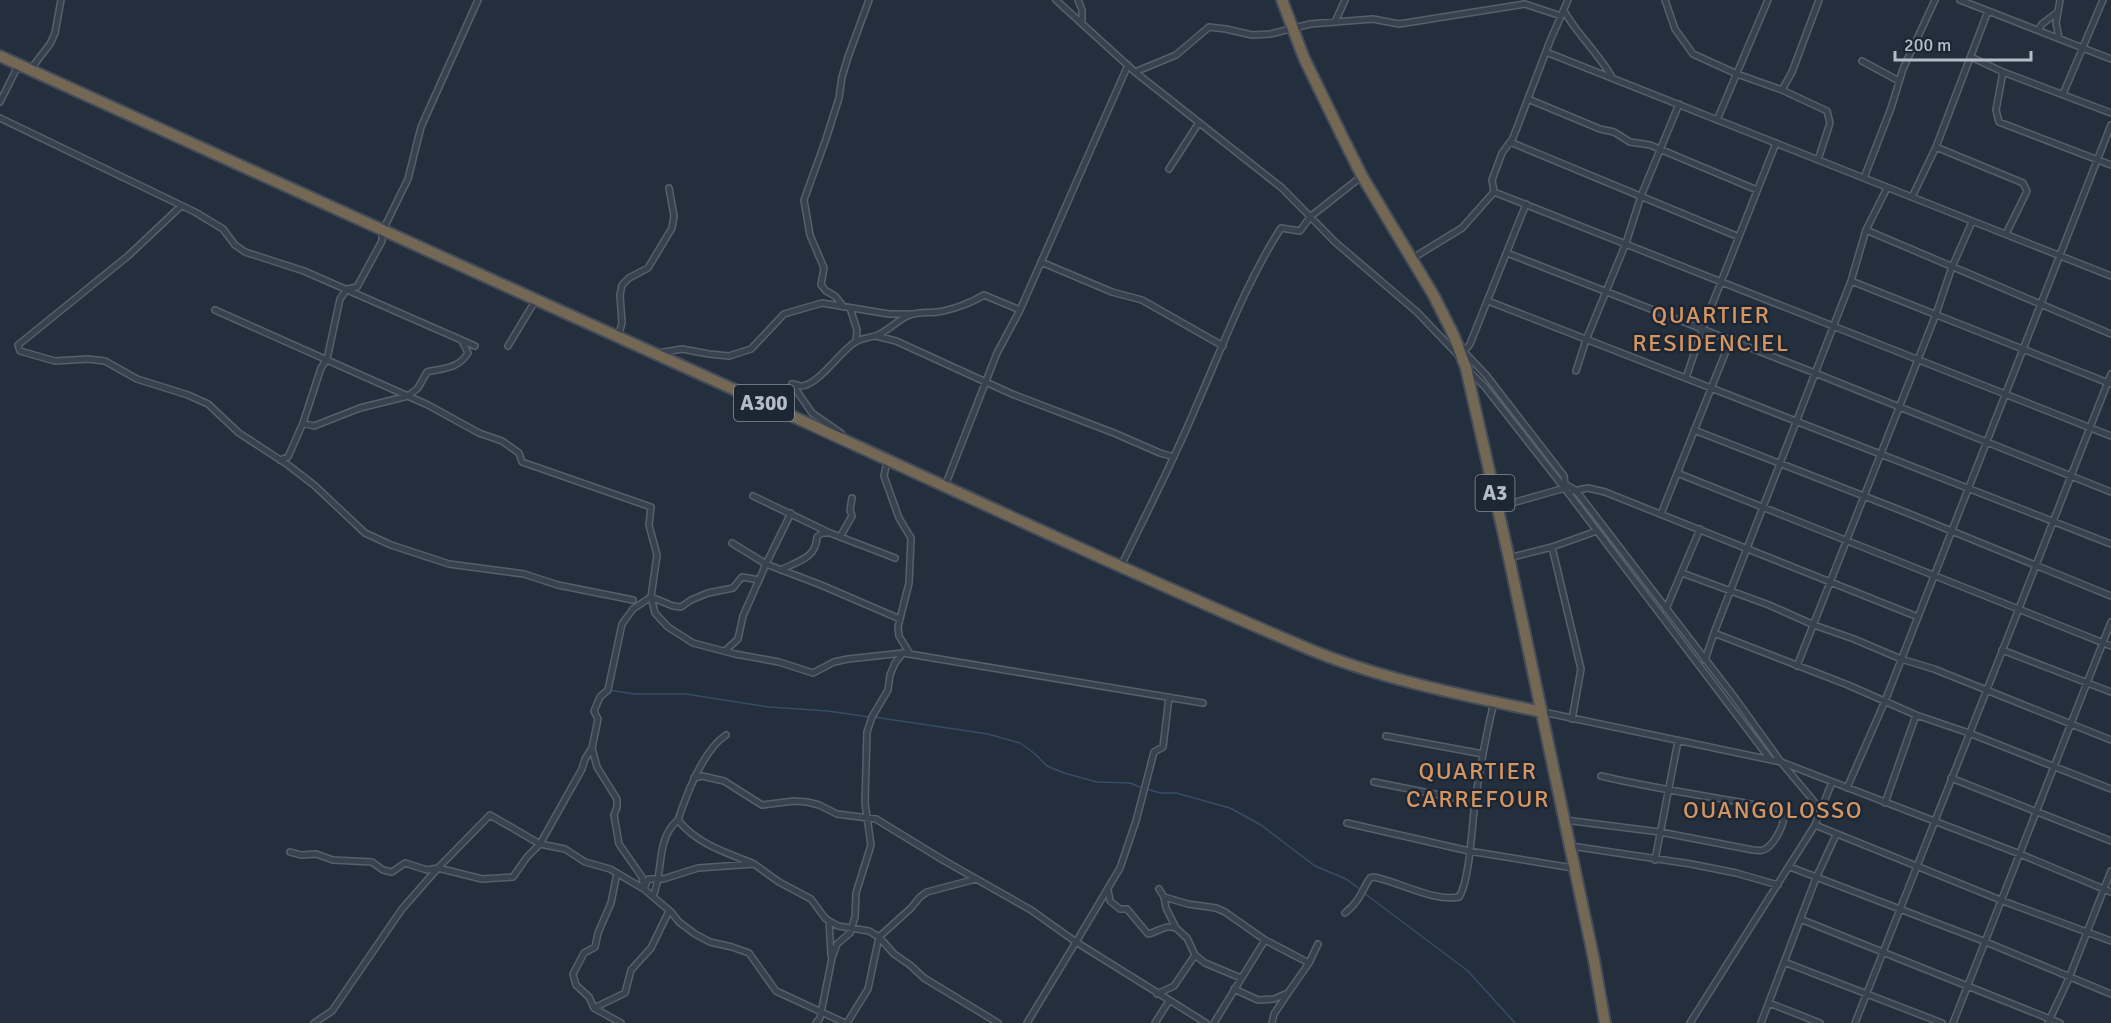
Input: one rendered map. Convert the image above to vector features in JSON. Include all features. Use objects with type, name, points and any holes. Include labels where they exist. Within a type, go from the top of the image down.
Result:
[{"type":"highway","name":"A3","points":[[1282,0],[1304,58],[1362,176],[1413,258],[1446,318],[1465,364],[1542,712],[1605,1023]]},
{"type":"highway","name":"A300","points":[[0,56],[382,232],[1217,610],[1328,657],[1392,677],[1542,712]]},
{"type":"street","points":[[30,70],[50,44],[55,33],[62,0]]},
{"type":"street","points":[[280,460],[288,457],[303,423],[321,368],[327,359],[340,299],[347,289],[357,287],[382,241],[382,232],[408,179],[421,127],[478,0]]},
{"type":"street","points":[[856,341],[857,330],[847,307],[821,285],[824,271],[810,235],[804,200],[826,140],[839,98],[845,67],[869,0]]},
{"type":"street","points":[[1056,0],[1198,124],[1275,182],[1335,242],[1417,312],[1485,387],[1565,488],[1572,492],[1597,531],[1770,759]]},
{"type":"street","points":[[1078,0],[1082,10],[1082,23]]},
{"type":"street","points":[[1335,22],[1346,0]]},
{"type":"street","points":[[1494,192],[1492,180],[1502,153],[1510,142],[1568,0]]},
{"type":"street","points":[[1665,0],[1675,30],[1693,54],[1737,74],[1820,106],[1827,111],[1830,123],[1818,160]]},
{"type":"street","points":[[1717,120],[1768,0]]},
{"type":"street","points":[[1782,90],[1792,72],[1818,0]]},
{"type":"street","points":[[1864,178],[1899,81],[1935,0]]},
{"type":"street","points":[[1960,0],[1976,3],[1988,11],[2111,59]]},
{"type":"street","points":[[2059,38],[2056,23],[2060,0]]},
{"type":"street","points":[[2063,94],[2102,0]]},
{"type":"street","points":[[1136,72],[1176,55],[1209,27],[1252,35],[1270,34],[1310,24],[1373,19],[1399,24],[1525,4],[1562,13],[1600,57],[1613,78]]},
{"type":"street","points":[[1912,197],[1936,147],[1988,11]]},
{"type":"street","points":[[2039,30],[2042,24],[2058,12]]},
{"type":"street","points":[[1546,52],[1972,222],[2110,273]]},
{"type":"street","points":[[1971,57],[2003,72],[2111,113]]},
{"type":"street","points":[[1862,60],[1899,81]]},
{"type":"street","points":[[0,102],[19,64]]},
{"type":"street","points":[[945,486],[997,353],[1020,310],[1128,65]]},
{"type":"street","points":[[2003,72],[1996,110],[1999,122],[2111,165]]},
{"type":"street","points":[[1528,99],[1600,129],[1614,132],[1630,142],[1650,145],[1757,190]]},
{"type":"street","points":[[1576,371],[1586,340],[1626,243],[1641,196],[1679,104]]},
{"type":"street","points":[[0,118],[224,229],[235,245],[244,252],[304,271],[475,346]]},
{"type":"street","points":[[1169,168],[1198,124]]},
{"type":"street","points":[[1848,788],[1885,701],[2111,125]]},
{"type":"street","points":[[1510,142],[1739,237]]},
{"type":"street","points":[[1686,378],[1702,330],[1776,143]]},
{"type":"street","points":[[1936,147],[2019,180],[2026,187],[2025,196],[2006,234]]},
{"type":"street","points":[[1121,566],[1174,457],[1246,291],[1266,251],[1281,228],[1300,231],[1310,216],[1362,176]]},
{"type":"street","points":[[618,337],[622,323],[620,295],[622,285],[629,278],[648,268],[672,228],[674,216],[669,188]]},
{"type":"street","points":[[1705,660],[1851,281],[1866,230],[1887,188]]},
{"type":"street","points":[[1494,192],[2111,436]]},
{"type":"street","points":[[1413,258],[1462,228],[1494,192]]},
{"type":"street","points":[[1459,349],[1467,348],[1470,344],[1526,204]]},
{"type":"street","points":[[181,206],[128,256],[18,345],[18,349],[55,361],[88,358],[105,361],[137,379],[188,395],[208,404],[239,433],[314,485],[365,533],[391,545],[449,564],[524,574],[558,585],[633,600]]},
{"type":"street","points":[[1797,666],[1882,454],[1952,267],[1972,222]]},
{"type":"street","points":[[1866,230],[2111,334]]},
{"type":"street","points":[[1507,253],[2111,492]]},
{"type":"street","points":[[1041,262],[1112,292],[1142,300],[1222,346]]},
{"type":"street","points":[[1851,281],[2109,384]]},
{"type":"street","points":[[654,354],[682,349],[729,356],[751,349],[784,314],[822,303],[889,314],[911,314],[951,309],[958,305],[968,304],[984,295],[1020,310]]},
{"type":"street","points":[[508,346],[535,301]]},
{"type":"street","points":[[1488,301],[2111,544]]},
{"type":"street","points":[[215,310],[408,396],[479,433],[502,441],[519,453],[522,462],[651,507],[649,525],[657,555],[651,597],[655,613],[668,627],[693,643],[779,662],[813,673],[834,662],[903,653],[1203,703]]},
{"type":"street","points":[[850,444],[845,436],[812,413],[792,384],[801,386],[824,374],[830,365],[856,341],[876,336],[911,314]]},
{"type":"street","points":[[876,336],[896,341],[985,382],[1174,457]]},
{"type":"street","points":[[303,423],[314,426],[360,408],[408,396],[418,388],[427,372],[453,367],[462,362],[468,353],[460,339]]},
{"type":"street","points":[[1661,514],[1730,341]]},
{"type":"street","points":[[1459,349],[1486,375],[1564,476],[1565,484],[1666,608],[1781,762],[1822,811]]},
{"type":"street","points":[[1855,1023],[2109,384],[2111,374]]},
{"type":"street","points":[[1694,430],[2111,596]]},
{"type":"street","points":[[887,461],[884,476],[899,518],[911,542],[908,562],[909,583],[898,627],[899,636],[910,654]]},
{"type":"street","points":[[1677,474],[2111,646]]},
{"type":"street","points":[[1498,507],[1565,488]]},
{"type":"street","points":[[1572,492],[1581,488],[1594,488],[1918,617]]},
{"type":"street","points":[[753,496],[830,533],[895,558]]},
{"type":"street","points":[[840,537],[852,516],[850,510],[852,498]]},
{"type":"street","points":[[725,651],[738,639],[743,616],[791,513]]},
{"type":"street","points":[[1662,616],[1700,529]]},
{"type":"street","points":[[1509,558],[1552,547],[1597,531]]},
{"type":"street","points":[[781,570],[795,562],[805,560],[817,545],[817,537],[822,533],[830,533]]},
{"type":"street","points":[[732,543],[766,564],[822,585],[900,619]]},
{"type":"street","points":[[1552,547],[1581,669],[1572,719]]},
{"type":"street","points":[[1682,573],[1769,605],[1901,659],[1934,669],[2111,740]]},
{"type":"street","points":[[651,597],[681,607],[708,592],[733,588],[742,577],[759,580]]},
{"type":"street","points":[[290,852],[300,855],[316,854],[333,860],[372,862],[383,870],[392,872],[405,863],[427,870],[438,868],[482,879],[513,877],[527,857],[540,844],[582,769],[592,748],[598,718],[594,711],[600,697],[608,690],[622,624],[633,609],[651,597]]},
{"type":"street","points":[[1953,1023],[2111,622]]},
{"type":"street","points":[[1714,633],[1916,715],[1969,733],[2111,789]]},
{"type":"street","points":[[2002,650],[2111,692]]},
{"type":"street","points":[[816,1023],[820,1018],[837,944],[850,933],[852,928],[856,893],[871,845],[870,830],[865,816],[867,732],[872,717],[888,690],[890,675],[895,663],[903,653]]},
{"type":"street","points":[[1027,1023],[1120,868],[1155,752],[1162,747],[1169,697]]},
{"type":"street","points":[[1345,913],[1359,900],[1366,884],[1370,878],[1374,877],[1424,893],[1459,897],[1463,891],[1475,802],[1494,702]]},
{"type":"street","points":[[1542,712],[1781,762],[2020,854],[2111,892]]},
{"type":"street","points":[[1885,803],[1916,715]]},
{"type":"street","points":[[653,896],[658,885],[657,879],[668,828],[678,820],[694,778],[726,735]]},
{"type":"street","points":[[1386,736],[1483,754]]},
{"type":"street","points":[[1654,860],[1678,741]]},
{"type":"street","points":[[592,748],[597,767],[617,799],[614,815],[619,844],[642,877],[644,889]]},
{"type":"street","points":[[694,778],[702,776],[724,781],[762,805],[794,801],[807,802],[837,814],[865,816],[885,823],[976,879],[1032,910],[1076,942],[1206,1023]]},
{"type":"street","points":[[1563,820],[1660,832],[1753,850],[1764,850],[1771,845],[1784,817],[1780,809],[1668,791],[1600,776]]},
{"type":"street","points":[[1951,778],[2111,841]]},
{"type":"street","points":[[1374,782],[1475,802]]},
{"type":"street","points":[[1690,1023],[1815,825],[1832,782]]},
{"type":"street","points":[[314,1023],[332,1011],[402,909],[490,815],[540,844],[565,849],[585,862],[617,873],[644,889],[679,922],[710,942],[749,953],[776,991],[846,1023],[868,989],[879,937],[927,892],[976,879]]},
{"type":"street","points":[[678,820],[685,829],[704,843],[754,864],[779,882],[811,899],[829,921],[838,926],[869,931],[879,937],[894,954],[924,978],[998,1023]]},
{"type":"street","points":[[1347,823],[1469,850],[1574,868]]},
{"type":"street","points":[[1815,825],[2002,901],[2111,942]]},
{"type":"street","points":[[1761,1023],[1816,878],[1836,835]]},
{"type":"street","points":[[1569,845],[1691,864],[1736,873],[1778,885]]},
{"type":"street","points":[[644,889],[648,879],[663,879],[698,868],[754,864]]},
{"type":"street","points":[[1790,867],[1986,942],[2111,994]]},
{"type":"street","points":[[2049,1021],[2069,978],[2111,871]]},
{"type":"street","points":[[617,873],[611,903],[598,933],[595,947],[584,953],[573,974],[576,985],[589,997],[594,1008],[621,1023]]},
{"type":"street","points":[[1159,889],[1176,928],[1187,938],[1195,955],[1205,963],[1241,978]]},
{"type":"street","points":[[1108,890],[1110,901],[1120,909],[1128,909],[1148,934],[1161,928],[1171,926],[1176,928]]},
{"type":"street","points":[[1164,897],[1188,904],[1216,908],[1245,924],[1265,940],[1309,963]]},
{"type":"street","points":[[594,1008],[626,993],[631,970],[651,948],[669,911]]},
{"type":"street","points":[[1800,919],[2049,1021],[2060,1023]]},
{"type":"street","points":[[829,921],[832,958]]},
{"type":"street","points":[[1214,1023],[1265,940]]},
{"type":"street","points":[[1272,1023],[1275,1014],[1309,963],[1318,944]]},
{"type":"street","points":[[1157,994],[1174,986],[1195,955]]},
{"type":"street","points":[[1785,962],[1942,1023]]},
{"type":"street","points":[[1234,989],[1258,1000],[1274,999],[1288,993]]},
{"type":"street","points":[[1155,1023],[1169,1001]]},
{"type":"street","points":[[1768,1003],[1820,1023]]},
{"type":"waterway","points":[[609,690],[634,694],[686,694],[769,707],[828,711],[869,717]]},
{"type":"waterway","points":[[874,717],[988,734],[1020,743],[1047,766],[1064,773],[1097,782],[1130,783],[1142,788]]},
{"type":"waterway","points":[[1146,789],[1161,793],[1176,793],[1230,808],[1261,825],[1315,866],[1346,879],[1361,890]]},
{"type":"waterway","points":[[1364,893],[1468,971],[1515,1023]]},
{"type":"district","name":"QUARTIER RESIDENCIEL","points":[[1711,329]]},
{"type":"district","name":"QUARTIER CARREFOUR","points":[[1478,785]]},
{"type":"district","name":"OUANGOLOSSO","points":[[1773,810]]}]
